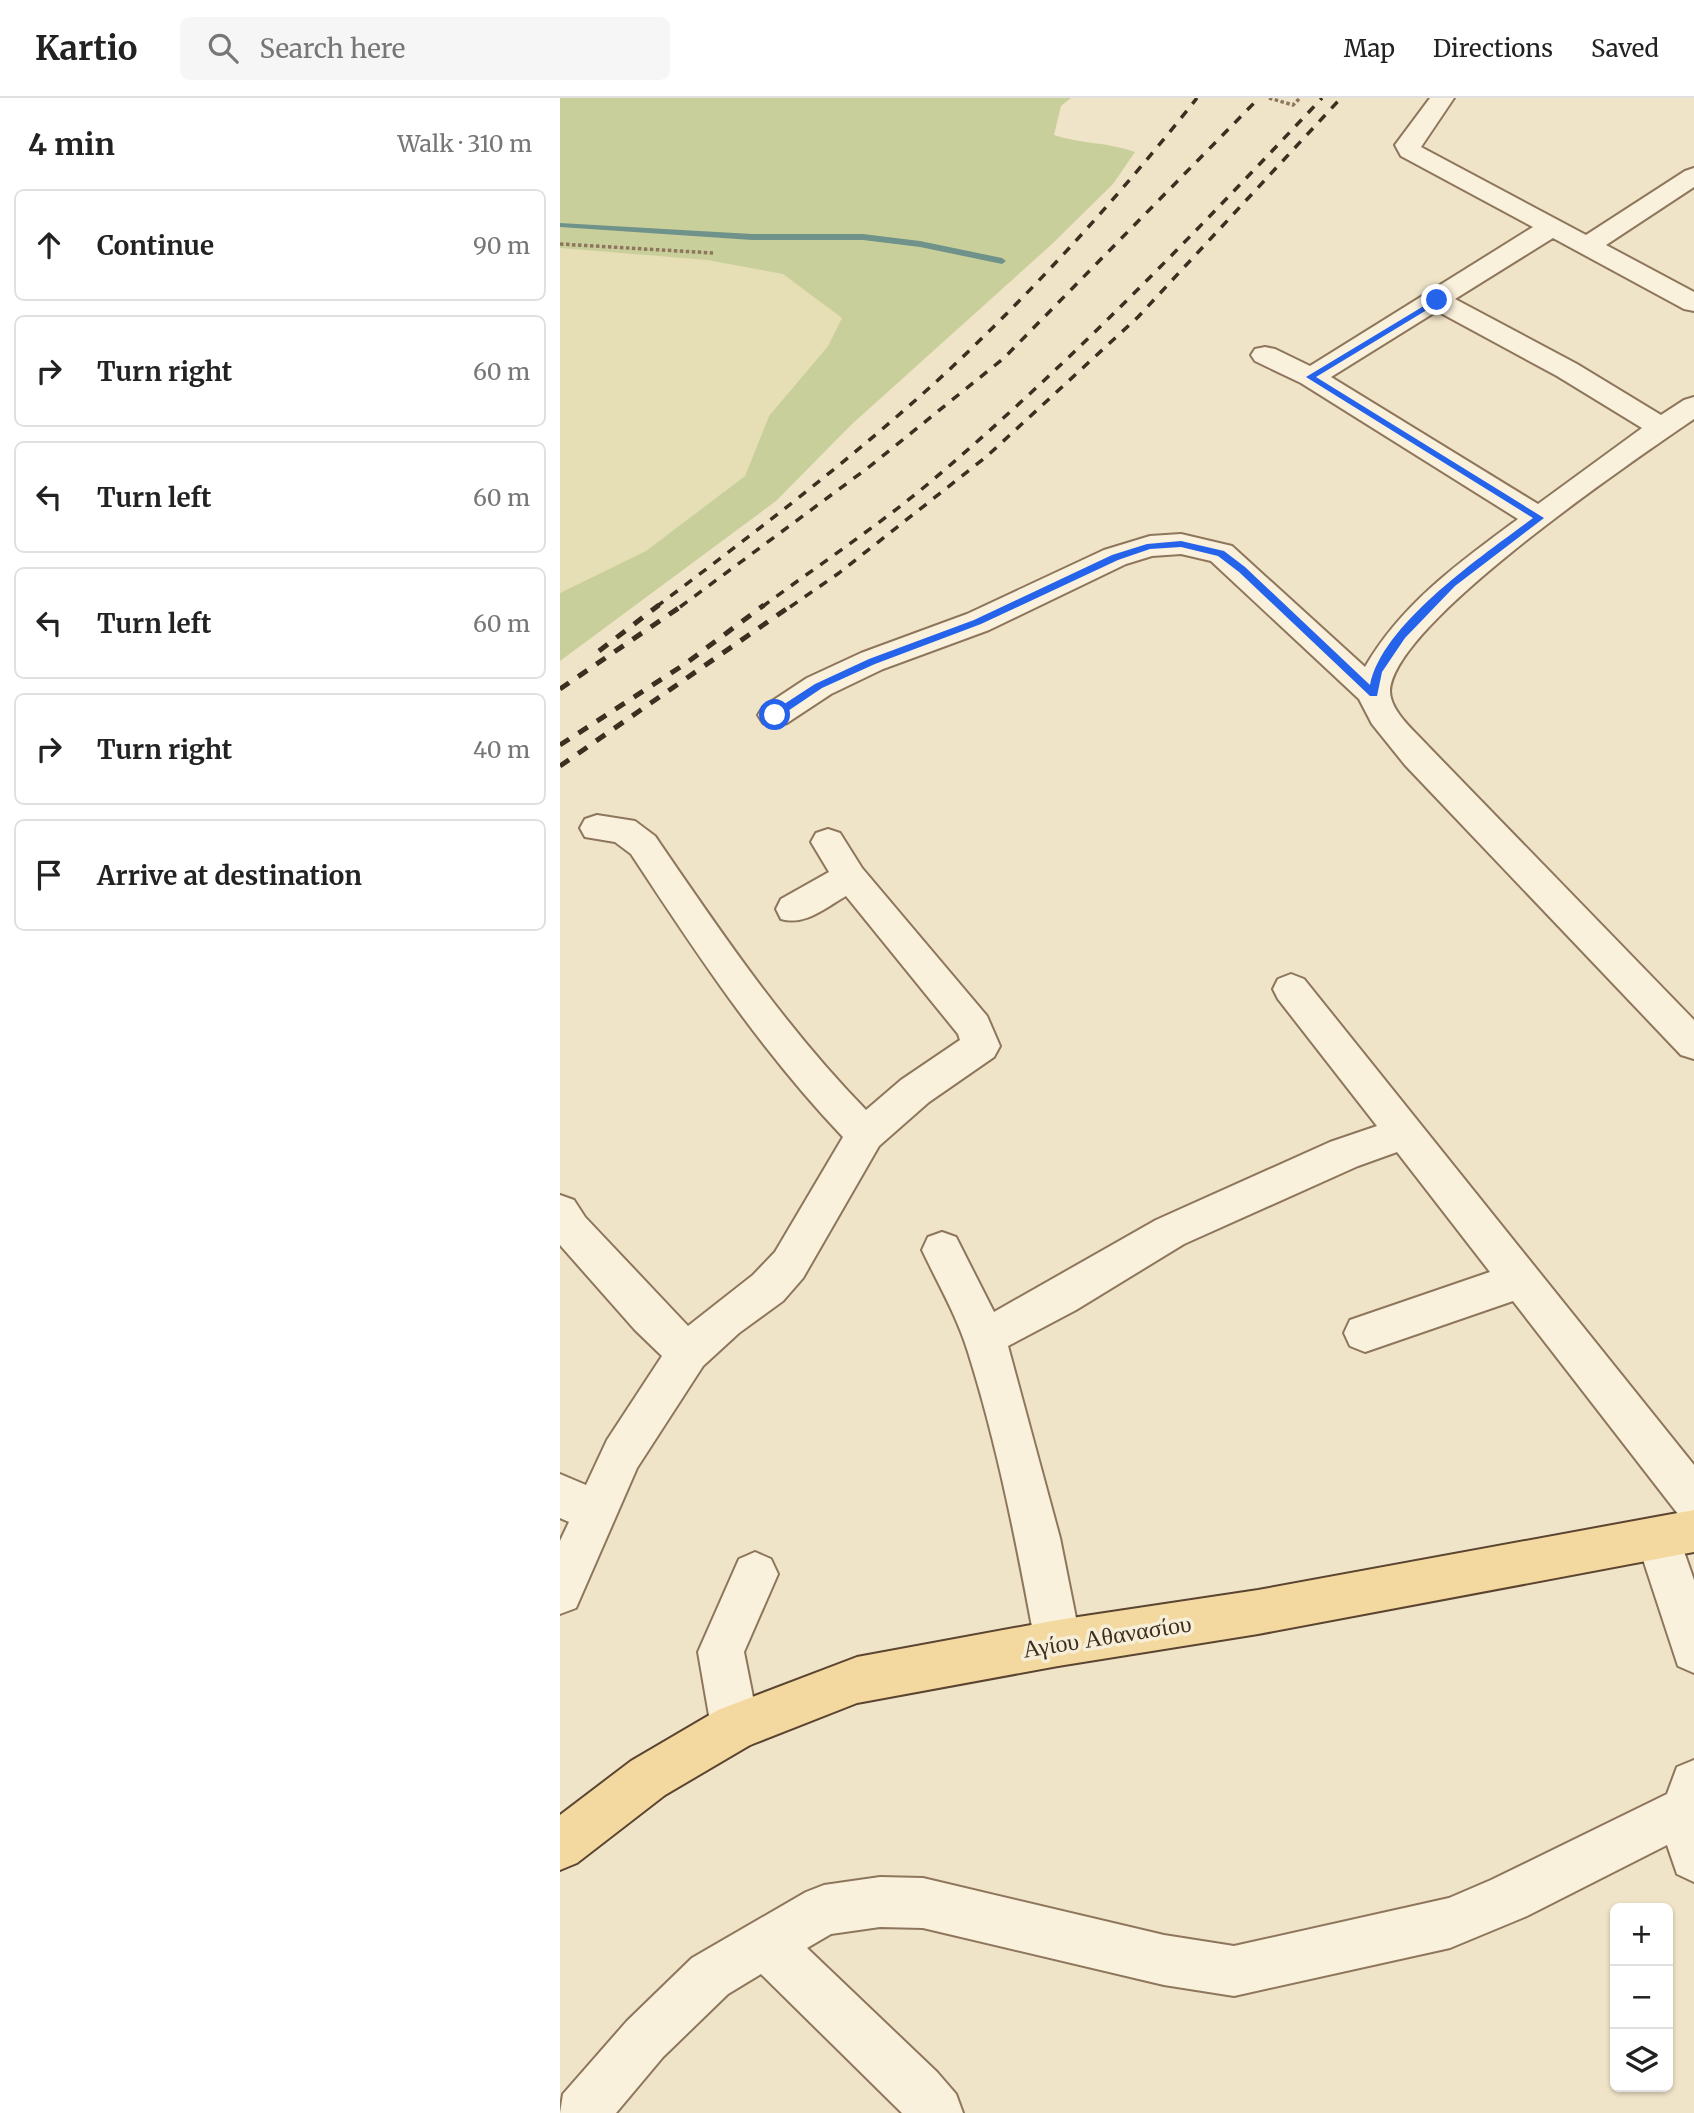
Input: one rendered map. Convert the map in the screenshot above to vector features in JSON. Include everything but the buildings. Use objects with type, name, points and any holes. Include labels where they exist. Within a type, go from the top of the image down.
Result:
[{"type":"main road","name":"Αγίου Αθανασίου","points":[[560,1846],[648,1779],[735,1727],[857,1680],[1058,1643],[1258,1612],[1676,1534]]},
{"type":"street","points":[[1442,98],[1408,145],[1410,151],[1694,303]]},
{"type":"street","points":[[1588,245],[1694,176]]},
{"type":"street","points":[[1311,377],[1552,227]]},
{"type":"street","points":[[1437,300],[1567,370],[1662,428]]},
{"type":"street","points":[[1265,355],[1311,377],[1539,518]]},
{"type":"street","points":[[1691,1034],[1417,756],[1377,706],[1374,693],[1378,671],[1401,636],[1452,584],[1600,470],[1694,406]]},
{"type":"street","points":[[775,715],[819,686],[872,662],[978,622],[1115,557],[1150,546],[1181,544],[1221,553],[1374,693]]},
{"type":"street","points":[[597,828],[623,830],[643,845],[771,1030],[865,1134]]},
{"type":"street","points":[[560,1592],[577,1503],[622,1454],[688,1353],[724,1321],[768,1288],[789,1265],[865,1134],[915,1091],[981,1046],[974,1027],[850,877],[828,842]]},
{"type":"street","points":[[794,909],[850,877]]},
{"type":"street","points":[[1291,989],[1694,1499]]},
{"type":"street","points":[[984,1338],[1061,1297],[1170,1232],[1344,1154],[1404,1133]]},
{"type":"street","points":[[560,1212],[571,1229],[650,1317],[688,1353]]},
{"type":"street","points":[[942,1250],[970,1301],[984,1338],[1038,1538],[1058,1643]]},
{"type":"street","points":[[1364,1333],[1521,1280]]},
{"type":"street","points":[[1676,1534],[1694,1650]]},
{"type":"street","points":[[735,1727],[721,1652],[755,1574]]},
{"type":"street","points":[[582,2113],[645,2039],[710,1976],[824,1910],[880,1902],[923,1903],[1164,1960],[1234,1971],[1450,1923],[1509,1898],[1689,1797],[1694,1857]]},
{"type":"street","points":[[765,1942],[918,2091],[937,2113]]},
{"type":"path","points":[[1269,98],[1293,105],[1300,98]]},
{"type":"path","points":[[560,244],[713,253]]},
{"type":"shaded area","points":[[560,248],[707,260],[783,274],[843,317],[828,346],[769,416],[745,476],[646,551],[560,593]]},
{"type":"green space","points":[[560,98],[1071,98],[1061,106],[1054,135],[1135,152],[1113,184],[1051,245],[851,425],[776,501],[560,661],[560,593],[646,551],[745,476],[769,416],[828,346],[842,318],[783,274],[707,260],[560,248]]},
{"type":"waterway","points":[[560,225],[752,237],[863,237],[920,244],[1002,261]]},
{"type":"railway","points":[[656,607],[843,462],[950,369],[1078,238],[1197,98]]},
{"type":"railway","points":[[680,607],[869,467],[1004,358],[1259,98]]},
{"type":"railway","points":[[762,607],[908,500],[980,439],[1081,345],[1179,248],[1322,98]]},
{"type":"railway","points":[[790,607],[839,573],[986,457],[1138,317],[1341,98]]},
{"type":"railway","points":[[599,651],[659,605]]},
{"type":"railway","points":[[560,689],[683,605]]},
{"type":"railway","points":[[560,745],[685,664],[764,605]]},
{"type":"railway","points":[[560,766],[792,605]]},
{"type":"route","points":[[775,715],[819,686],[872,662],[978,622],[1115,557],[1150,546],[1181,544],[1221,553],[1374,693],[1378,671],[1401,636],[1452,584],[1539,518],[1311,377],[1437,300]]}]
